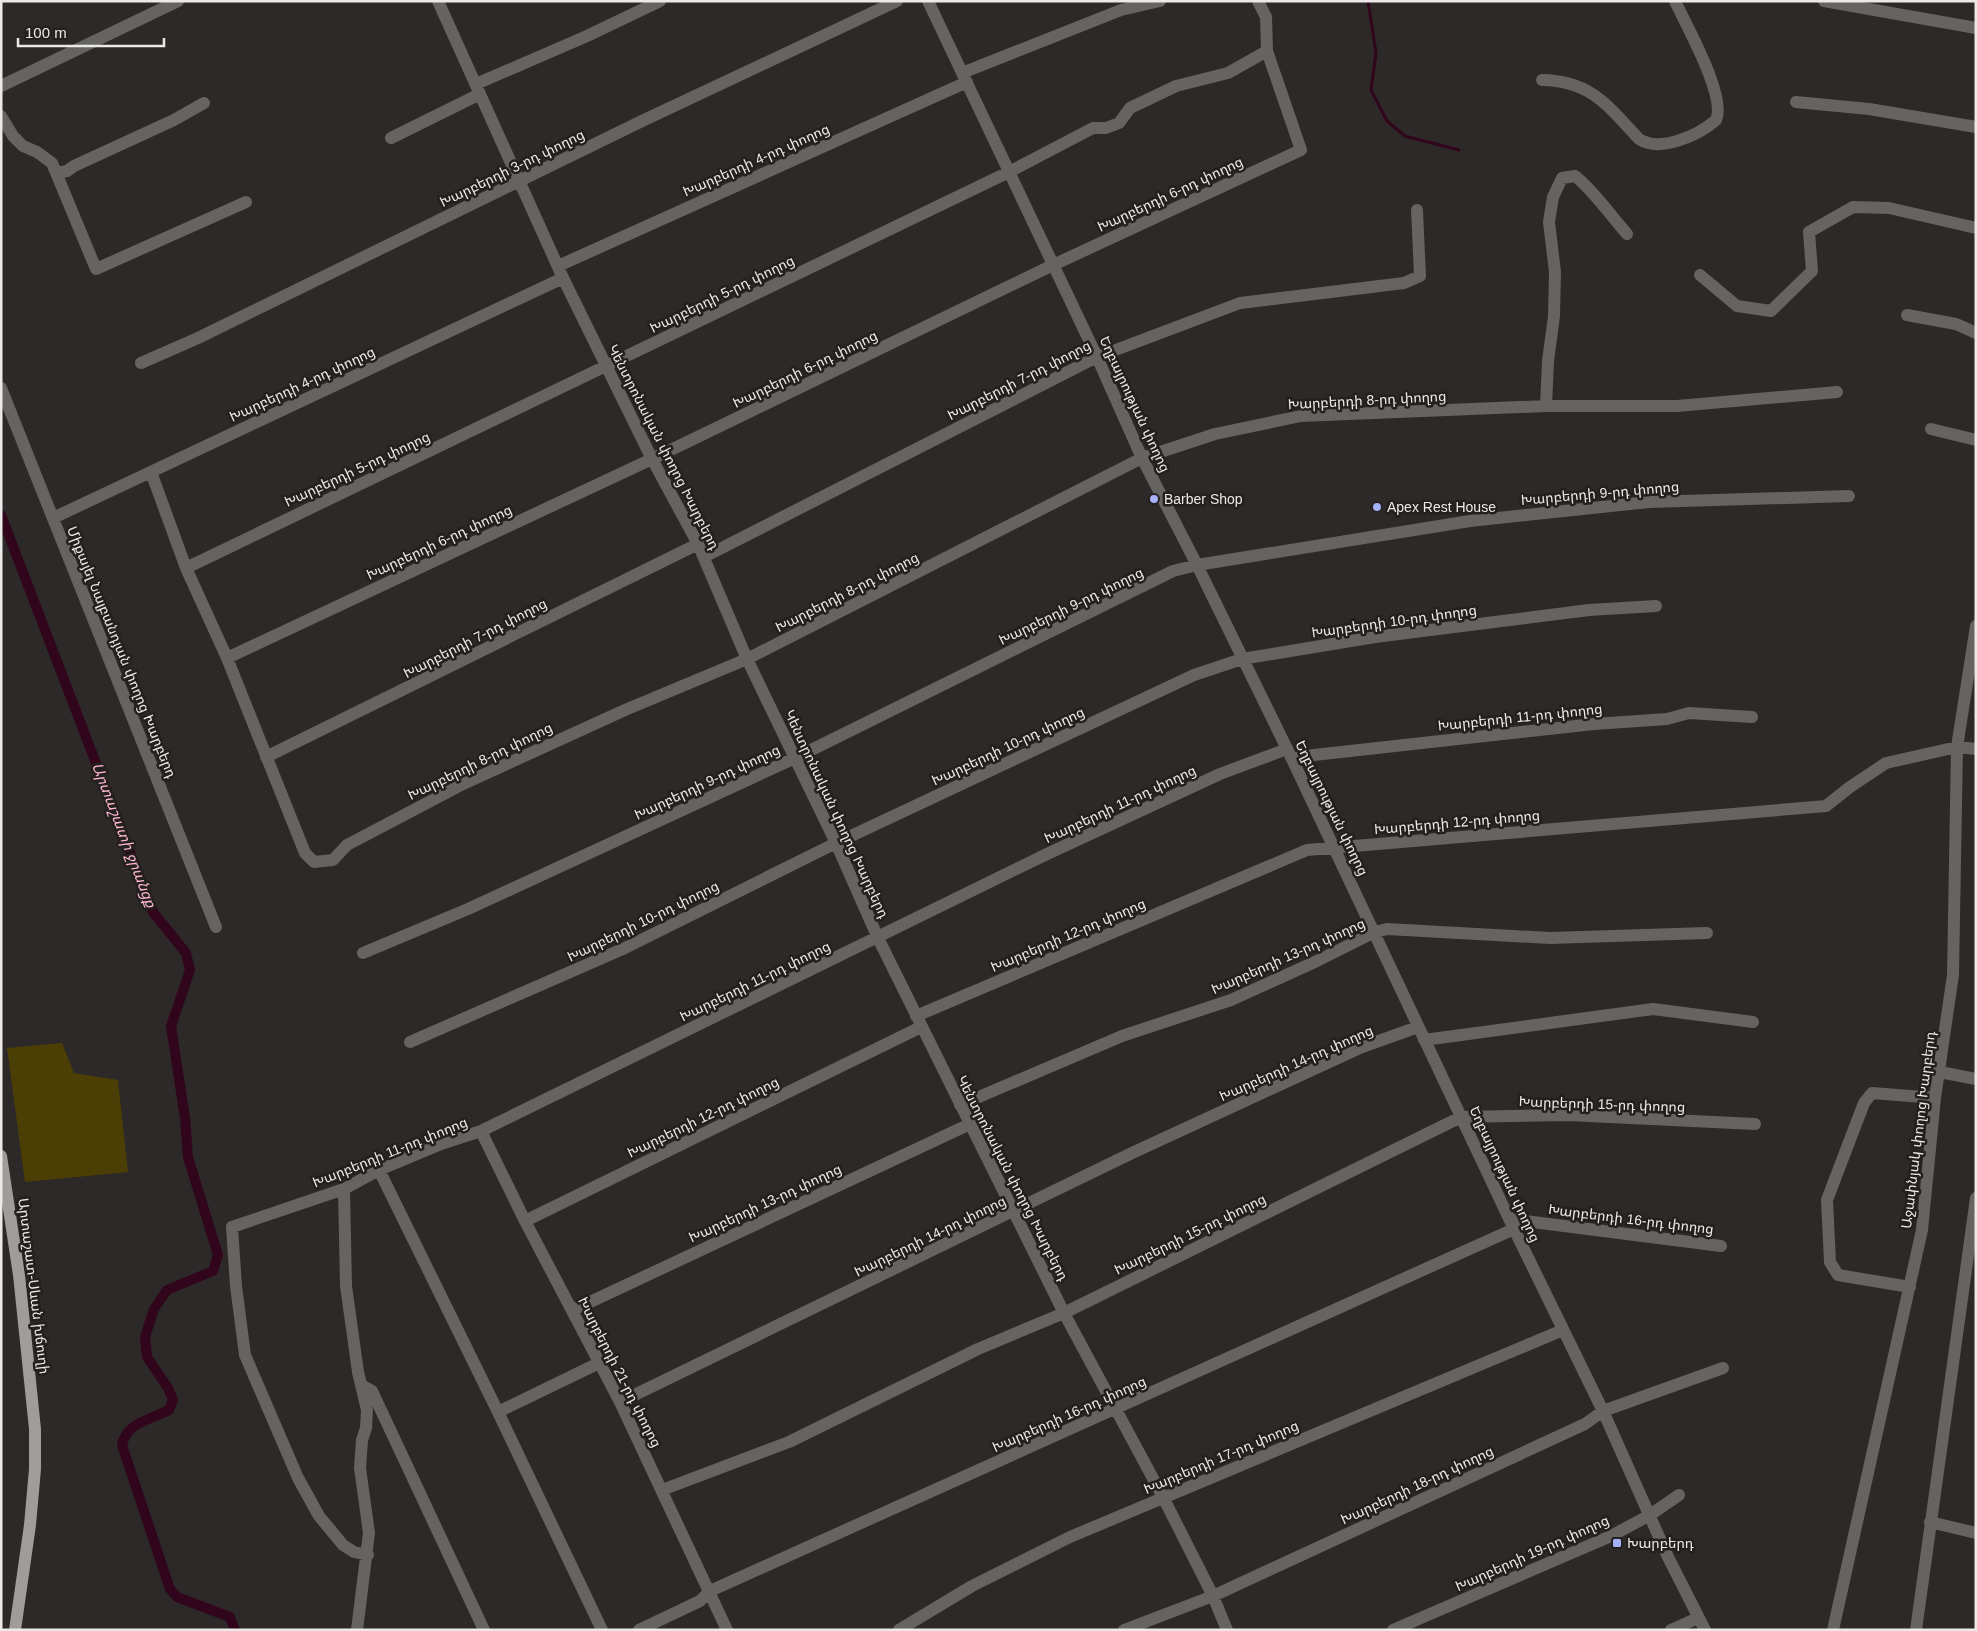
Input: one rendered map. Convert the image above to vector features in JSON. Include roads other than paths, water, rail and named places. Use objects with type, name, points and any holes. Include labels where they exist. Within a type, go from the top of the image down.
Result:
[{"type":"main road","name":"Արտաշատ-Սևան խճուղի","points":[[1,1156],[19,1275],[35,1429],[35,1469],[15,1630]]},
{"type":"street","points":[[1,86],[178,1]]},
{"type":"street","name":"Կենտրոնական փողոց Խարբերդ","points":[[438,1],[561,272],[652,459],[698,544],[747,660],[836,843],[878,938],[918,1021],[1064,1313],[1163,1497],[1213,1596],[1227,1630]]},
{"type":"street","points":[[391,138],[478,89],[660,1]]},
{"type":"street","name":"Խարբերդի 3-րդ փողոց","points":[[141,363],[198,338],[896,1]]},
{"type":"street","name":"Եղբայրության փողոց","points":[[928,1],[1097,357],[1142,458],[1197,565],[1375,932],[1511,1224],[1603,1410],[1668,1557],[1705,1630]]},
{"type":"street","name":"Խարբերդի 4-րդ փողոց","points":[[53,518],[964,78],[1121,10],[1160,1]]},
{"type":"street","points":[[1258,1],[1266,17],[1267,51]]},
{"type":"street","points":[[1542,80],[1571,82],[1589,90],[1639,139],[1649,144],[1679,140],[1695,135],[1716,120],[1718,104],[1711,79],[1675,1]]},
{"type":"street","points":[[1824,1],[1976,28]]},
{"type":"street","name":"Խարբերդի 5-րդ փողոց","points":[[186,568],[1009,172],[1093,128],[1106,128],[1119,123],[1130,108],[1176,86],[1228,72],[1267,51]]},
{"type":"street","name":"Խարբերդի 6-րդ փողոց","points":[[227,658],[652,459],[1053,265],[1301,150],[1267,51]]},
{"type":"street","points":[[1796,102],[1869,109],[1976,127]]},
{"type":"street","points":[[57,173],[67,171],[74,166],[174,120],[204,103]]},
{"type":"street","points":[[1,116],[13,136],[23,146],[37,152],[52,163],[96,269],[246,202]]},
{"type":"street","points":[[1546,406],[1548,360],[1554,316],[1555,290],[1555,272],[1549,222],[1552,197],[1562,178],[1575,176],[1588,186],[1628,234]]},
{"type":"street","points":[[1700,275],[1738,306],[1771,311],[1812,271],[1809,232],[1853,207],[1889,208],[1976,228]]},
{"type":"street","name":"Խարբերդի 7-րդ փողոց","points":[[704,557],[1097,357],[1240,304],[1404,283],[1420,276],[1417,210]]},
{"type":"street","points":[[1907,315],[1956,324],[1976,333]]},
{"type":"street","name":"Միքայել Նալբանդյան փողոց Խարբերդ","points":[[1,388],[216,927]]},
{"type":"street","name":"Խարբերդի 8-րդ փողոց","points":[[151,472],[186,568],[227,658],[305,852],[314,862],[333,860],[347,845],[463,784],[625,710],[747,660],[1142,458],[1216,434],[1301,416],[1546,406],[1677,406],[1837,392]]},
{"type":"street","points":[[1931,430],[1976,440]]},
{"type":"street","name":"Խարբերդի 9-րդ փողոց","points":[[363,953],[476,905],[795,758],[1173,571],[1197,565],[1470,521],[1649,502],[1849,496]]},
{"type":"street","name":"Խարբերդի 7-րդ փողոց","points":[[266,757],[698,544]]},
{"type":"street","name":"Խարբերդի 10-րդ փողոց","points":[[410,1042],[624,948],[836,843],[1194,675],[1242,659],[1375,637],[1589,610],[1656,606]]},
{"type":"street","name":"Աջափնյակ փողոց Խարբերդ","points":[[1833,1630],[1922,1230],[1935,1098],[1953,975],[1957,747],[1976,626]]},
{"type":"street","name":"Խարբերդի 11-րդ փողոց","points":[[368,1555],[354,1552],[343,1545],[319,1516],[298,1478],[245,1355],[236,1286],[232,1226],[344,1189],[379,1170],[441,1144],[481,1131],[1047,854],[1220,774],[1289,754],[1594,724],[1667,719],[1689,713],[1752,716]]},
{"type":"street","name":"Խարբերդի 12-րդ փողոց","points":[[525,1221],[918,1021],[1307,850],[1826,806],[1850,786],[1886,763],[1957,747],[1976,749]]},
{"type":"street","name":"Խարբերդի 13-րդ փողոց","points":[[960,1105],[1122,1036],[1231,1000],[1375,932],[1387,929],[1550,938],[1707,933]]},
{"type":"street","points":[[1424,1040],[1653,1009],[1754,1022]]},
{"type":"street","name":"Խարբերդի 14-րդ փողոց","points":[[620,1402],[1132,1154],[1362,1047],[1418,1027]]},
{"type":"street","points":[[1940,1072],[1976,1080]]},
{"type":"street","points":[[1910,1287],[1838,1275],[1830,1262],[1827,1200],[1864,1103],[1872,1092],[1935,1098]]},
{"type":"street","name":"Խարբերդի 15-րդ փողոց","points":[[662,1490],[790,1442],[978,1349],[1064,1313],[1462,1117],[1568,1115],[1754,1124]]},
{"type":"street","name":"Խարբերդի 13-րդ փողոց","points":[[572,1310],[970,1124]]},
{"type":"street","name":"Խարբերդի 21-րդ փողոց","points":[[481,1131],[525,1221],[620,1402],[727,1630]]},
{"type":"street","points":[[379,1170],[498,1412],[602,1630]]},
{"type":"street","points":[[344,1189],[346,1286],[358,1372],[363,1386],[367,1410],[360,1468],[369,1533],[368,1555],[357,1630]]},
{"type":"street","points":[[1916,1630],[1976,1198]]},
{"type":"street","name":"Խարբերդի 16-րդ փողոց","points":[[639,1630],[700,1600],[710,1591],[1116,1408],[1511,1224],[1720,1246]]},
{"type":"street","name":"Խարբերդի 17-րդ փողոց","points":[[899,1630],[972,1586],[1070,1537],[1563,1330]]},
{"type":"street","points":[[498,1412],[600,1363]]},
{"type":"street","name":"Խարբերդի 18-րդ փողոց","points":[[1124,1630],[1213,1596],[1584,1424],[1603,1410],[1723,1368]]},
{"type":"street","points":[[363,1386],[372,1391],[484,1630]]},
{"type":"street","name":"Խարբերդի 19-րդ փողոց","points":[[1393,1630],[1611,1536],[1650,1515],[1679,1495]]},
{"type":"street","points":[[1930,1522],[1976,1533]]},
{"type":"street","points":[[1671,1630],[1698,1618]]},
{"type":"waterway","points":[[1368,1],[1376,53],[1371,90],[1387,121],[1405,136],[1459,150]]},
{"type":"waterway","name":"Արտաշատի ջրանցք","points":[[1,515],[153,912],[186,953],[190,970],[171,1026],[185,1118],[188,1157],[218,1255],[213,1271],[167,1290],[154,1309],[145,1337],[147,1357],[168,1388],[173,1400],[169,1410],[134,1426],[125,1437],[122,1445],[170,1589],[177,1597],[230,1617],[235,1630]]},
{"type":"place","name":"Barber Shop","points":[[1154,499]]},
{"type":"place","name":"Apex Rest House","points":[[1377,507]]},
{"type":"place","name":"Խարբերդ","points":[[1617,1543]]}]
